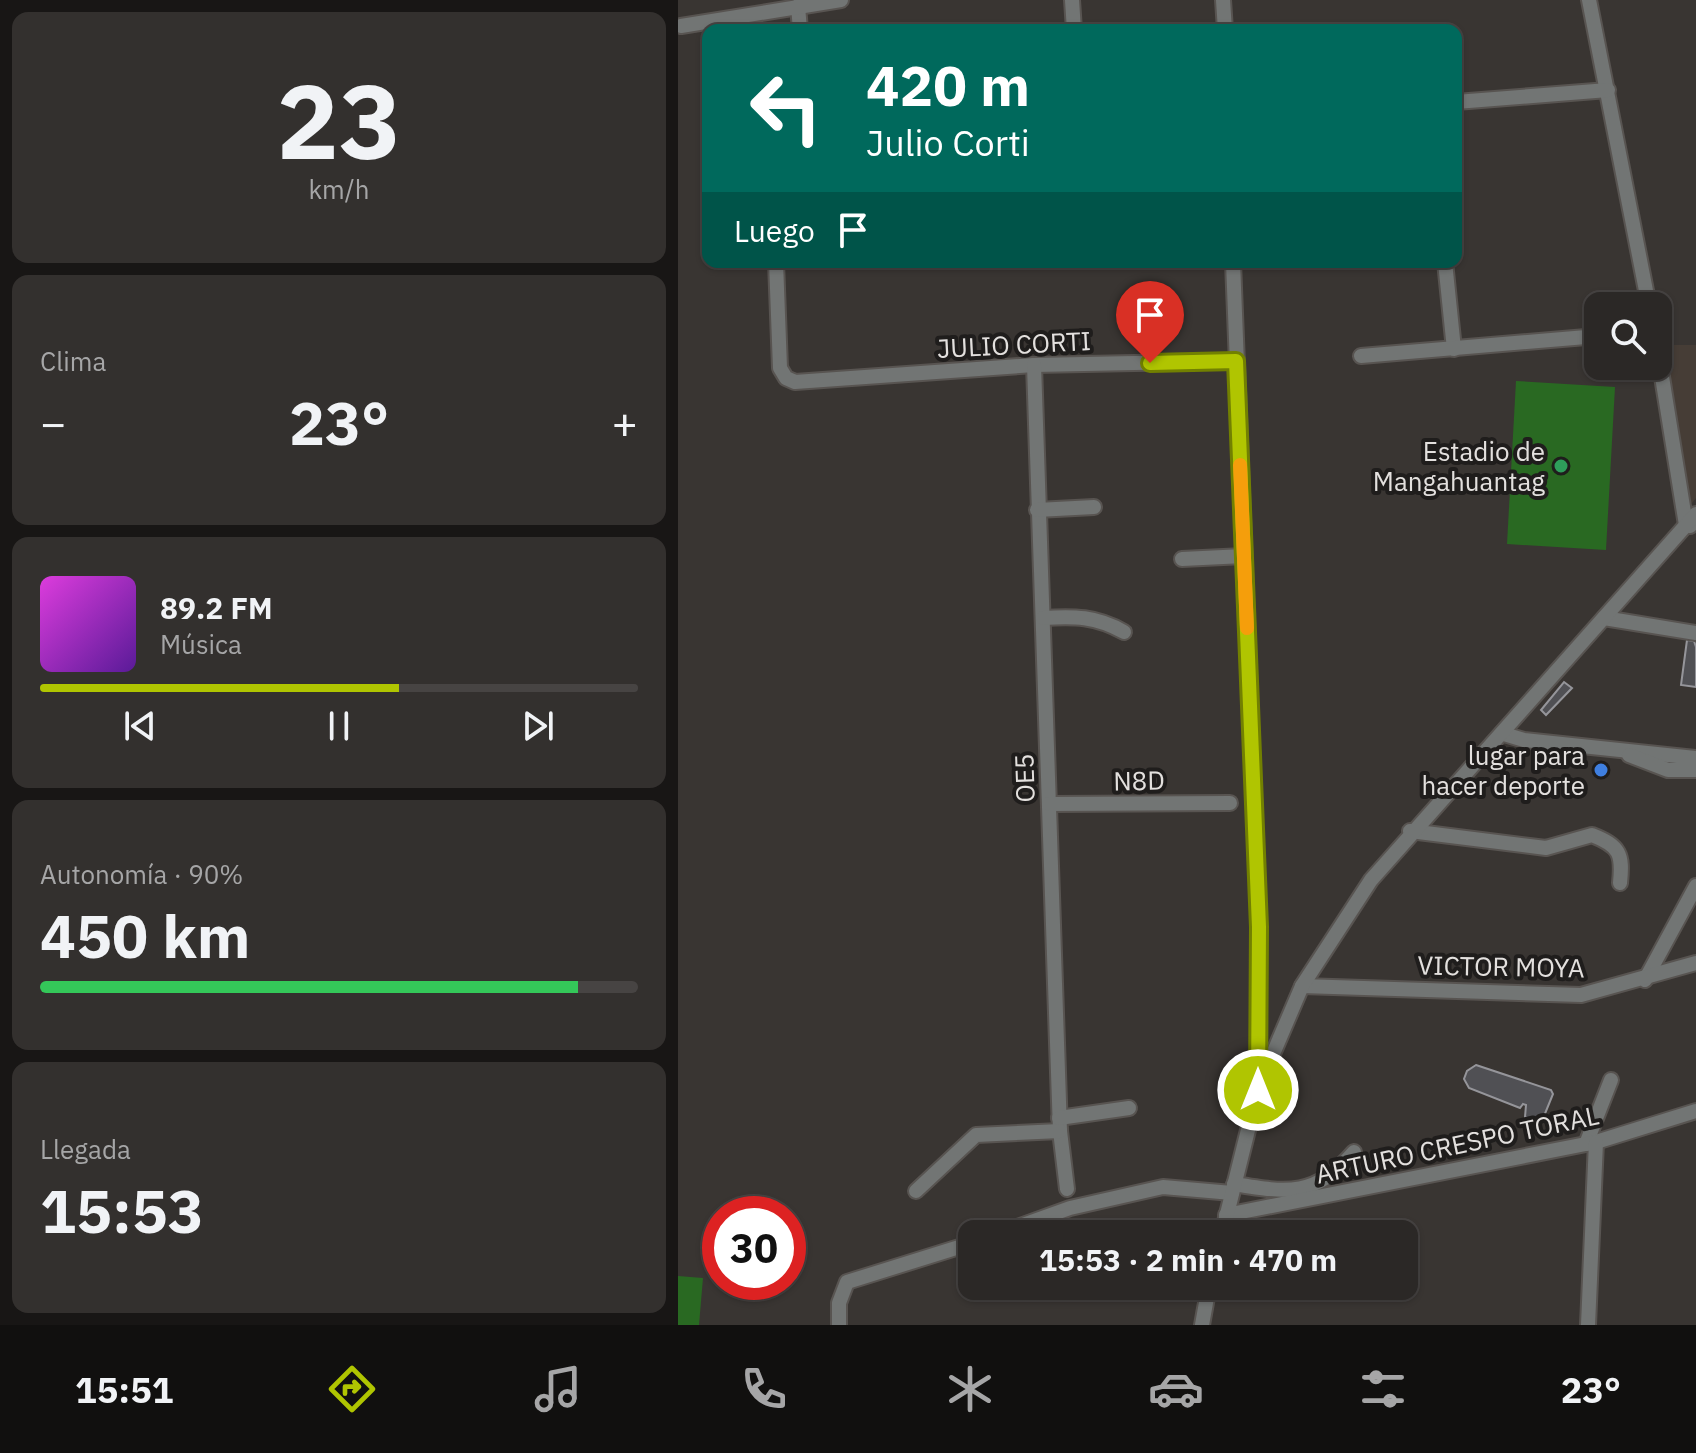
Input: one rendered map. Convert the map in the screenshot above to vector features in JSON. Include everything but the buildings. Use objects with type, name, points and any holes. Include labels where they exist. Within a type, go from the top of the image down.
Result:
[{"type":"street","points":[[681,26],[841,0]]},
{"type":"street","points":[[1072,0],[1074,24]]},
{"type":"street","points":[[1223,0],[1225,24]]},
{"type":"street","points":[[1589,0],[1646,292]]},
{"type":"street","points":[[798,6],[800,24]]},
{"type":"street","points":[[1462,102],[1608,90]]},
{"type":"street","name":"JULIO CORTI","points":[[776,268],[780,368],[786,378],[795,382],[1034,365],[1236,361]]},
{"type":"street","points":[[1233,268],[1259,927],[1258,1090]]},
{"type":"street","points":[[1446,268],[1454,349]]},
{"type":"street","points":[[1361,356],[1584,337]]},
{"type":"street","name":"OE5","points":[[1034,365],[1059,1124],[1067,1189]]},
{"type":"street","points":[[1225,1220],[1258,1090],[1302,986],[1355,901],[1410,831],[1504,734],[1604,618],[1693,522],[1664,380]]},
{"type":"street","points":[[1037,510],[1094,507]]},
{"type":"street","points":[[1182,559],[1244,556]]},
{"type":"street","points":[[1043,618],[1080,615],[1104,620],[1124,632]]},
{"type":"street","points":[[1604,618],[1696,633]]},
{"type":"street","points":[[1504,734],[1524,740],[1696,758]]},
{"type":"street","points":[[1622,751],[1636,760],[1668,770],[1696,770]]},
{"type":"street","name":"N8D","points":[[1049,804],[1230,803]]},
{"type":"street","points":[[1410,831],[1546,848],[1592,835],[1618,849],[1623,858],[1620,883]]},
{"type":"street","points":[[1645,980],[1696,886]]},
{"type":"street","name":"VICTOR MOYA","points":[[1302,986],[1581,995],[1645,980],[1696,963]]},
{"type":"street","points":[[1588,1325],[1591,1143],[1611,1080]]},
{"type":"street","points":[[916,1191],[976,1135],[1059,1124],[1129,1108]]},
{"type":"street","name":"ARTURO CRESPO TORAL","points":[[1226,1215],[1591,1143],[1696,1111]]},
{"type":"street","points":[[1037,1220],[1070,1208],[1163,1187],[1233,1188],[1285,1193],[1299,1191],[1339,1170],[1354,1152]]},
{"type":"street","points":[[839,1325],[839,1303],[847,1282],[958,1247]]},
{"type":"street","points":[[1202,1325],[1206,1300]]},
{"type":"shaded area","points":[[1672,345],[1696,345],[1696,498],[1692,503],[1687,500],[1670,380]]},
{"type":"green space","name":"Estadio de Mangahuantag","points":[[1516,381],[1615,387],[1606,550],[1507,544]]},
{"type":"green space","points":[[678,1276],[702,1278],[699,1325],[678,1325]]},
{"type":"slow traffic","points":[[1240,465],[1247,628]]},
{"type":"place","name":"Estadio de Mangahuantag","points":[[1561,466]]},
{"type":"place","name":"lugar para hacer deporte","points":[[1601,770]]},
{"type":"route","points":[[1150,363],[1236,361],[1259,927],[1258,1090]]}]
